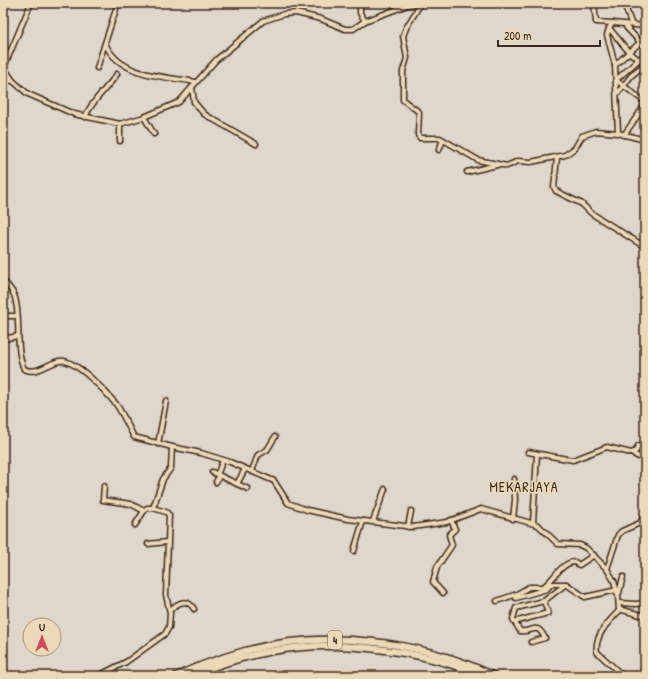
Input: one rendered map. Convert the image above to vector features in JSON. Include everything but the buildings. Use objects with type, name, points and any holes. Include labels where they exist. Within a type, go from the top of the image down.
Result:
[{"type":"highway","name":"4","points":[[176,676],[245,651],[300,641],[331,640],[387,645],[429,652],[454,659],[494,676]]},
{"type":"highway","name":"4","points":[[189,676],[232,661],[273,651],[300,647],[332,646],[399,652],[429,658],[482,676]]},
{"type":"street","points":[[31,3],[4,67],[12,81],[28,94],[85,117],[120,124],[144,117],[179,102],[216,60],[263,21],[284,14],[304,14],[349,29],[358,27],[365,21],[407,4],[421,3]]},
{"type":"street","points":[[97,68],[118,3]]},
{"type":"street","points":[[360,3],[360,13],[365,21]]},
{"type":"street","points":[[421,3],[403,36],[407,58],[403,71],[402,98],[404,102],[419,112],[418,137],[443,140],[478,160],[507,166],[518,161],[531,162],[557,158],[571,152],[582,136],[588,133],[606,131],[645,140]]},
{"type":"street","points":[[594,3],[597,23],[631,23],[645,26]]},
{"type":"street","points":[[624,3],[631,23]]},
{"type":"street","points":[[612,22],[609,28],[608,44],[615,65],[618,133]]},
{"type":"street","points":[[626,27],[640,42]]},
{"type":"street","points":[[609,28],[629,52],[639,60]]},
{"type":"street","points":[[615,65],[645,38]]},
{"type":"street","points":[[105,42],[111,54],[122,65],[149,74],[196,82]]},
{"type":"street","points":[[616,80],[645,54]]},
{"type":"street","points":[[617,94],[631,76],[645,64]]},
{"type":"street","points":[[85,117],[89,108],[108,87],[116,74]]},
{"type":"street","points":[[3,79],[12,81]]},
{"type":"street","points":[[616,80],[645,102]]},
{"type":"street","points":[[192,86],[194,102],[204,114],[256,144]]},
{"type":"street","points":[[624,135],[645,105]]},
{"type":"street","points":[[144,117],[154,134]]},
{"type":"street","points":[[120,124],[120,141]]},
{"type":"street","points":[[439,150],[443,140]]},
{"type":"street","points":[[557,158],[554,187],[556,191],[582,204],[591,213],[645,247]]},
{"type":"street","points":[[467,172],[498,165]]},
{"type":"street","points":[[3,280],[15,296],[18,336],[24,368],[35,371],[63,360],[75,365],[105,391],[117,405],[134,437],[158,444],[201,452],[252,471],[276,483],[284,500],[293,506],[323,514],[408,527],[433,525],[452,520],[481,509],[513,519],[533,523],[543,529],[558,544],[580,545],[594,555],[613,576],[617,590],[619,610],[606,624],[596,649],[598,654],[623,676]]},
{"type":"street","points":[[3,316],[17,316]]},
{"type":"street","points":[[3,339],[18,336]]},
{"type":"street","points":[[158,444],[166,401]]},
{"type":"street","points":[[252,471],[258,455],[267,450],[275,437]]},
{"type":"street","points":[[631,453],[636,451],[638,446]]},
{"type":"street","points":[[153,508],[163,479],[171,468],[172,447]]},
{"type":"street","points":[[528,452],[573,460],[607,448],[631,453],[645,460]]},
{"type":"street","points":[[533,523],[537,454]]},
{"type":"street","points":[[216,482],[223,460]]},
{"type":"street","points":[[237,484],[245,469]]},
{"type":"street","points":[[212,472],[248,489]]},
{"type":"street","points":[[513,519],[515,500],[514,479]]},
{"type":"street","points":[[104,486],[103,500],[131,504],[144,511]]},
{"type":"street","points":[[373,521],[385,489]]},
{"type":"street","points":[[98,676],[126,662],[165,634],[169,627],[170,610],[166,595],[169,515],[166,512],[153,508],[147,508],[135,525]]},
{"type":"street","points":[[408,527],[411,510]]},
{"type":"street","points":[[607,569],[618,535],[622,531],[640,523],[645,514]]},
{"type":"street","points":[[443,593],[433,582],[437,567],[452,545],[449,535],[455,529],[452,520]]},
{"type":"street","points":[[354,551],[364,521]]},
{"type":"street","points":[[640,523],[645,526]]},
{"type":"street","points":[[148,544],[167,542]]},
{"type":"street","points":[[497,601],[516,594],[529,587],[543,587],[560,570],[570,563],[575,562],[579,565],[594,555]]},
{"type":"street","points":[[618,596],[622,577]]},
{"type":"street","points":[[516,598],[547,589],[551,584],[566,584],[585,596],[617,590]]},
{"type":"street","points":[[531,642],[545,638],[541,630],[537,628],[520,631],[513,619],[516,608],[544,601],[566,584]]},
{"type":"street","points":[[170,610],[185,601],[194,609]]},
{"type":"street","points":[[514,622],[548,613],[544,601]]},
{"type":"street","points":[[619,603],[645,603]]},
{"type":"street","points":[[619,610],[641,615]]},
{"type":"district","name":"MEKARJAYA","points":[[524,486]]}]
